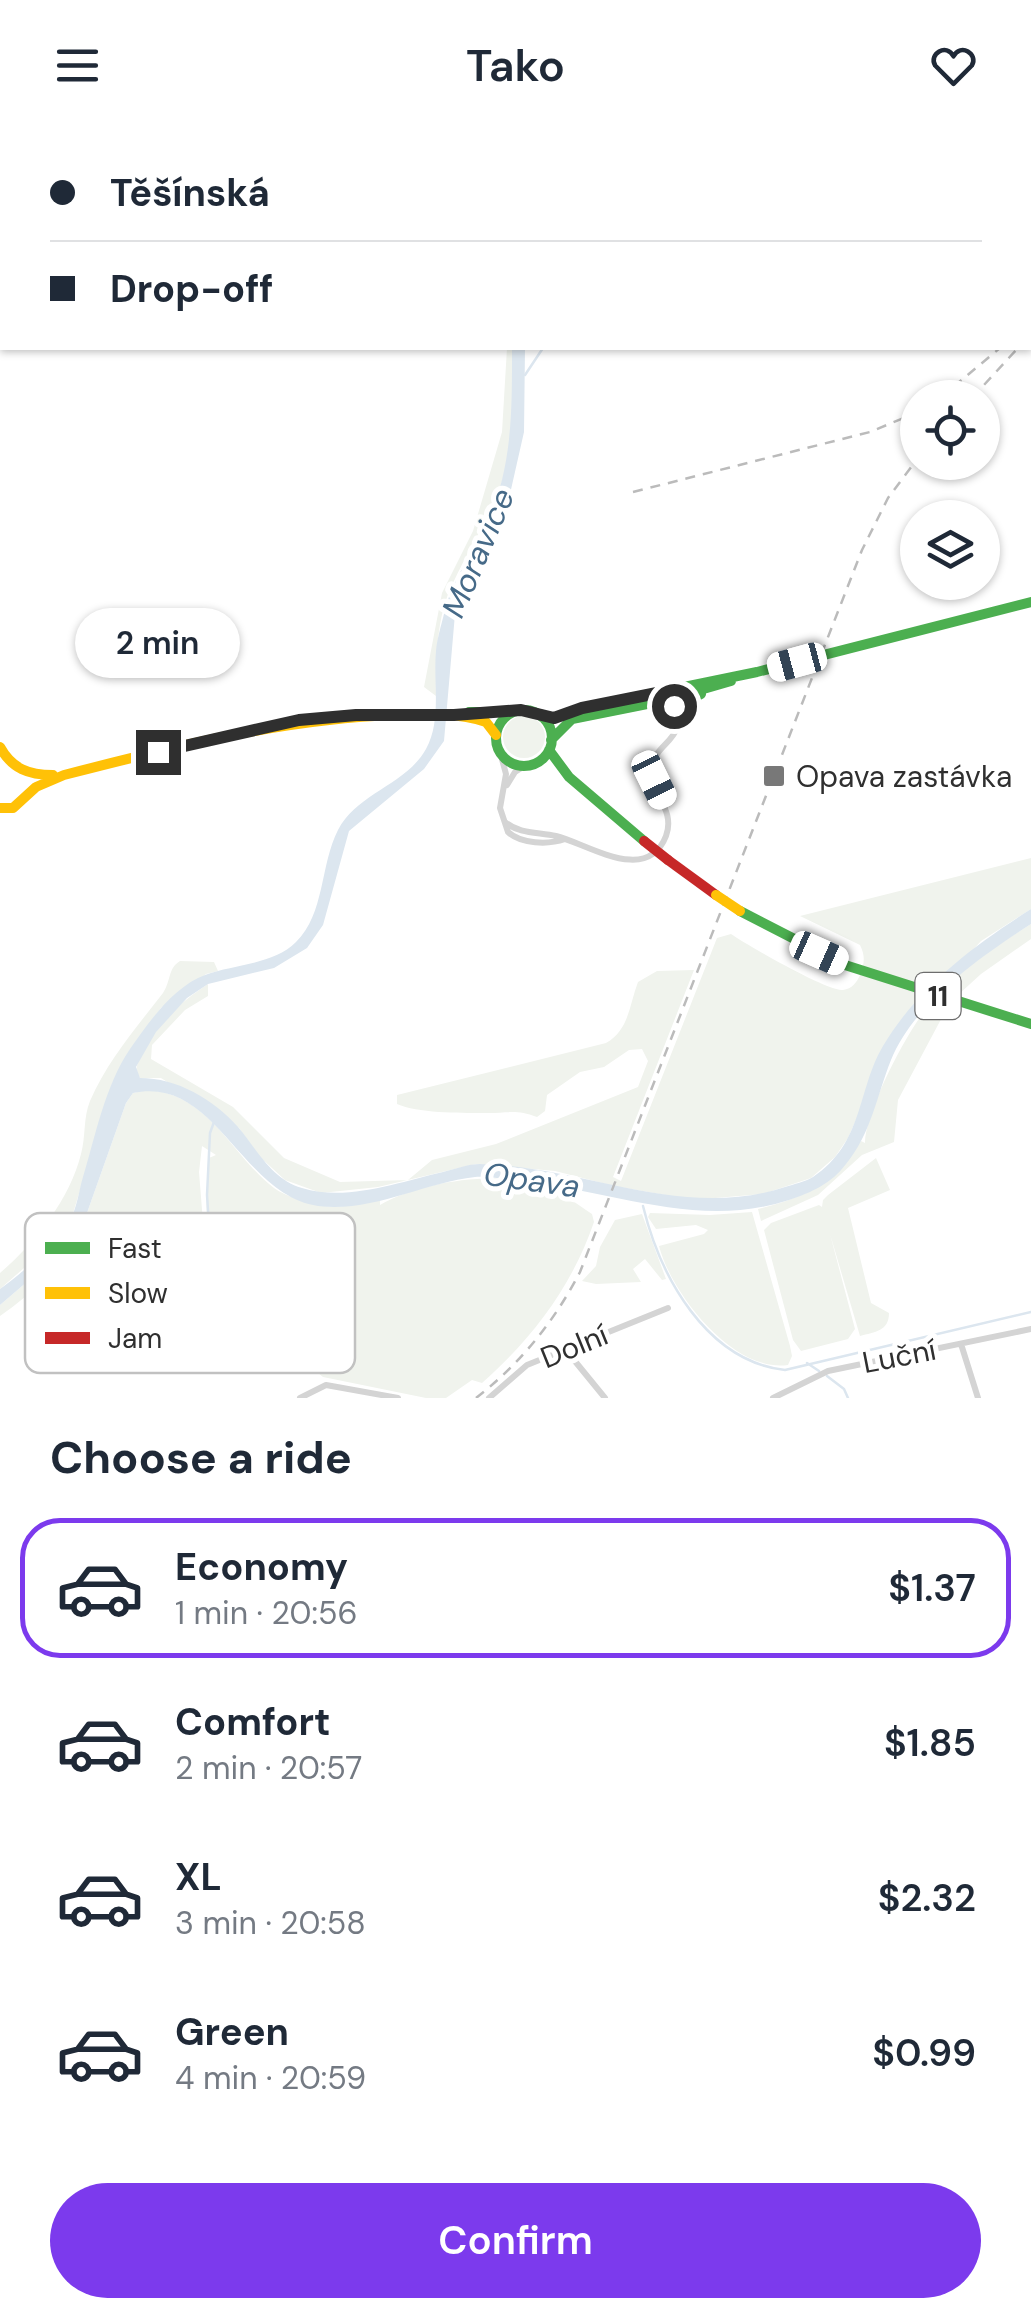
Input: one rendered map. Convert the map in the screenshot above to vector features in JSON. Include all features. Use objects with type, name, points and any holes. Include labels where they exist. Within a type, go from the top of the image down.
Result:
[{"type":"main road","points":[[454,715],[486,722],[496,735],[500,752],[512,762],[529,765],[568,722],[1031,602]]},
{"type":"main road","points":[[594,715],[664,703],[674,706],[682,718],[695,696],[757,672]]},
{"type":"main road","points":[[0,808],[14,808],[40,784],[64,775],[299,720],[526,710],[554,718],[582,708],[678,693],[740,678]]},
{"type":"main road","points":[[496,735],[501,721],[512,712]]},
{"type":"main road","points":[[542,717],[550,727],[550,745]]},
{"type":"main road","name":"11","points":[[550,745],[570,777]]},
{"type":"main road","points":[[0,747],[30,783],[27,795]]},
{"type":"main road","name":"11","points":[[529,765],[558,770],[570,777],[668,860],[740,911],[845,964],[1031,1024]]},
{"type":"main road","points":[[0,767],[34,776],[64,775]]},
{"type":"street","points":[[500,752],[505,769],[500,808],[505,822],[524,832],[566,839],[622,860],[644,857],[659,847],[667,833],[668,814],[652,767],[682,718],[678,693]]},
{"type":"street","points":[[504,790],[515,772],[529,765]]},
{"type":"street","name":"Dolní","points":[[489,1398],[527,1365],[668,1308]]},
{"type":"street","name":"Luční","points":[[773,1398],[797,1393],[832,1370],[1031,1329]]},
{"type":"street","points":[[961,1344],[978,1398]]},
{"type":"street","points":[[564,1350],[605,1398]]},
{"type":"street","points":[[300,1398],[326,1385],[398,1398]]},
{"type":"shaded area","points":[[507,350],[512,350],[507,462],[493,506],[447,596],[440,624],[436,696],[424,687],[442,593],[473,531],[502,432]]},
{"type":"shaded area","points":[[524,716],[539,722],[545,737],[539,752],[524,758],[509,752],[503,737],[509,722]]},
{"type":"shaded area","points":[[1031,858],[1031,909],[981,941],[880,1052],[848,1138],[835,1157],[811,1178],[763,1194],[703,1199],[614,1186],[555,1171],[476,1164],[408,1180],[432,1160],[496,1144],[638,1087],[648,1061],[642,1049],[629,1050],[604,1067],[580,1072],[547,1095],[545,1111],[537,1117],[516,1112],[416,1109],[397,1104],[397,1095],[606,1043],[624,1024],[638,982],[657,971],[694,970],[613,1177],[621,1181],[717,938],[731,934],[805,976],[843,990],[856,983],[862,971],[860,945],[800,916]]},
{"type":"shaded area","points":[[1031,924],[1031,939],[958,995],[942,990],[982,955]]},
{"type":"shaded area","points":[[180,961],[214,962],[218,971],[206,974],[161,1008],[130,1050],[112,1084],[73,1213],[53,1213],[76,1171],[88,1107],[97,1086],[163,993],[173,967]]},
{"type":"shaded area","points":[[208,984],[208,996],[185,1010],[152,1045],[151,1059],[233,1107],[284,1158],[340,1182],[408,1180],[321,1193],[285,1180],[260,1157],[239,1128],[161,1078],[140,1078],[136,1071],[145,1045],[174,1010]]},
{"type":"shaded area","points":[[931,1003],[947,1008],[898,1100],[894,1142],[862,1155],[818,1195],[761,1221],[758,1209],[805,1193],[826,1178],[861,1141],[865,1143],[872,1112],[889,1071]]},
{"type":"shaded area","points":[[147,1090],[187,1102],[218,1128],[274,1188],[307,1202],[333,1207],[380,1200],[380,1205],[438,1184],[505,1179],[526,1181],[557,1192],[592,1214],[594,1222],[574,1268],[549,1310],[482,1383],[472,1380],[446,1398],[426,1398],[323,1377],[318,1373],[355,1373],[355,1213],[207,1213],[209,1158],[216,1155],[202,1146],[199,1172],[202,1213],[87,1213],[133,1093]]},
{"type":"shaded area","points":[[876,1158],[890,1190],[848,1208],[871,1303],[889,1313],[887,1324],[860,1336],[830,1234],[855,1329],[848,1339],[801,1351],[793,1340],[764,1230],[771,1223],[822,1207],[828,1195]]},
{"type":"shaded area","points":[[752,1212],[790,1346],[792,1356],[788,1365],[767,1364],[726,1343],[707,1326],[676,1286],[659,1246],[708,1230],[696,1225],[656,1229],[648,1217],[650,1213]]},
{"type":"shaded area","points":[[642,1214],[666,1279],[662,1280],[645,1259],[633,1269],[641,1282],[582,1281],[596,1266],[600,1247],[615,1220]]},
{"type":"shaded area","points":[[25,1249],[25,1267],[0,1289],[0,1273]]},
{"type":"shaded area","points":[[25,1284],[25,1297],[0,1316],[0,1305]]},
{"type":"water","points":[[512,350],[525,350],[524,432],[505,516],[455,614],[444,741],[424,769],[349,831],[323,925],[307,948],[274,968],[208,984],[187,998],[156,1032],[136,1067],[140,1078],[181,1086],[206,1099],[238,1127],[282,1178],[319,1192],[373,1189],[480,1164],[557,1173],[670,1195],[747,1196],[807,1180],[830,1163],[851,1132],[883,1046],[913,1004],[968,953],[1031,909],[1031,924],[971,966],[932,1000],[891,1060],[855,1152],[827,1182],[789,1200],[755,1208],[688,1210],[480,1177],[358,1205],[318,1206],[291,1197],[268,1181],[208,1118],[186,1102],[162,1092],[133,1093],[87,1213],[73,1213],[108,1094],[121,1063],[145,1028],[172,997],[193,981],[216,971],[265,960],[296,942],[312,918],[332,844],[346,817],[406,772],[426,749],[434,726],[439,632],[458,577],[497,498],[507,456]]},
{"type":"water","points":[[25,1269],[25,1284],[0,1305],[0,1289]]},
{"type":"waterway","points":[[525,375],[542,350]]},
{"type":"waterway","points":[[208,1213],[210,1133],[214,1122]]},
{"type":"waterway","points":[[643,1206],[661,1260],[691,1311],[710,1333],[757,1363],[785,1370],[1031,1312]]},
{"type":"waterway","points":[[807,1363],[819,1371]]},
{"type":"waterway","points":[[827,1376],[844,1389],[848,1398]]},
{"type":"railway","points":[[962,380],[998,350]]},
{"type":"railway","points":[[989,380],[1016,350]]},
{"type":"railway","points":[[633,492],[870,432],[900,420]]},
{"type":"railway","points":[[476,1398],[535,1341],[580,1272],[862,550],[902,480]]},
{"type":"traffic: fast","points":[[542,717],[553,718],[582,708],[757,672],[1031,602]]},
{"type":"traffic: fast","points":[[551,740],[572,719],[662,701],[731,681]]},
{"type":"traffic: fast","points":[[682,718],[691,699],[701,694]]},
{"type":"traffic: fast","points":[[661,704],[673,707],[682,718]]},
{"type":"traffic: fast","points":[[524,710],[544,718],[552,738],[544,758],[524,766],[504,758],[496,738],[504,718],[524,710]]},
{"type":"traffic: fast","points":[[469,712],[512,712]]},
{"type":"traffic: fast","points":[[549,750],[569,777],[644,841]]},
{"type":"traffic: fast","points":[[740,911],[845,965],[1031,1024]]},
{"type":"traffic: slow","points":[[0,808],[13,808],[36,787],[64,775],[269,728],[429,714],[486,722],[496,735]]},
{"type":"traffic: slow","points":[[0,747],[22,769],[53,775]]},
{"type":"traffic: slow","points":[[716,895],[740,911]]},
{"type":"traffic: jam","points":[[644,841],[668,860]]},
{"type":"traffic: jam","points":[[668,860],[716,895]]},
{"type":"place","name":"Opava zastávka","points":[[774,776]]},
{"type":"route","points":[[158,752],[299,720],[526,710],[554,718],[582,708],[677,689],[682,718],[674,706]]},
{"type":"water label","name":"Moravice","points":[[478,553]]},
{"type":"water label","name":"Opava","points":[[532,1180]]}]
